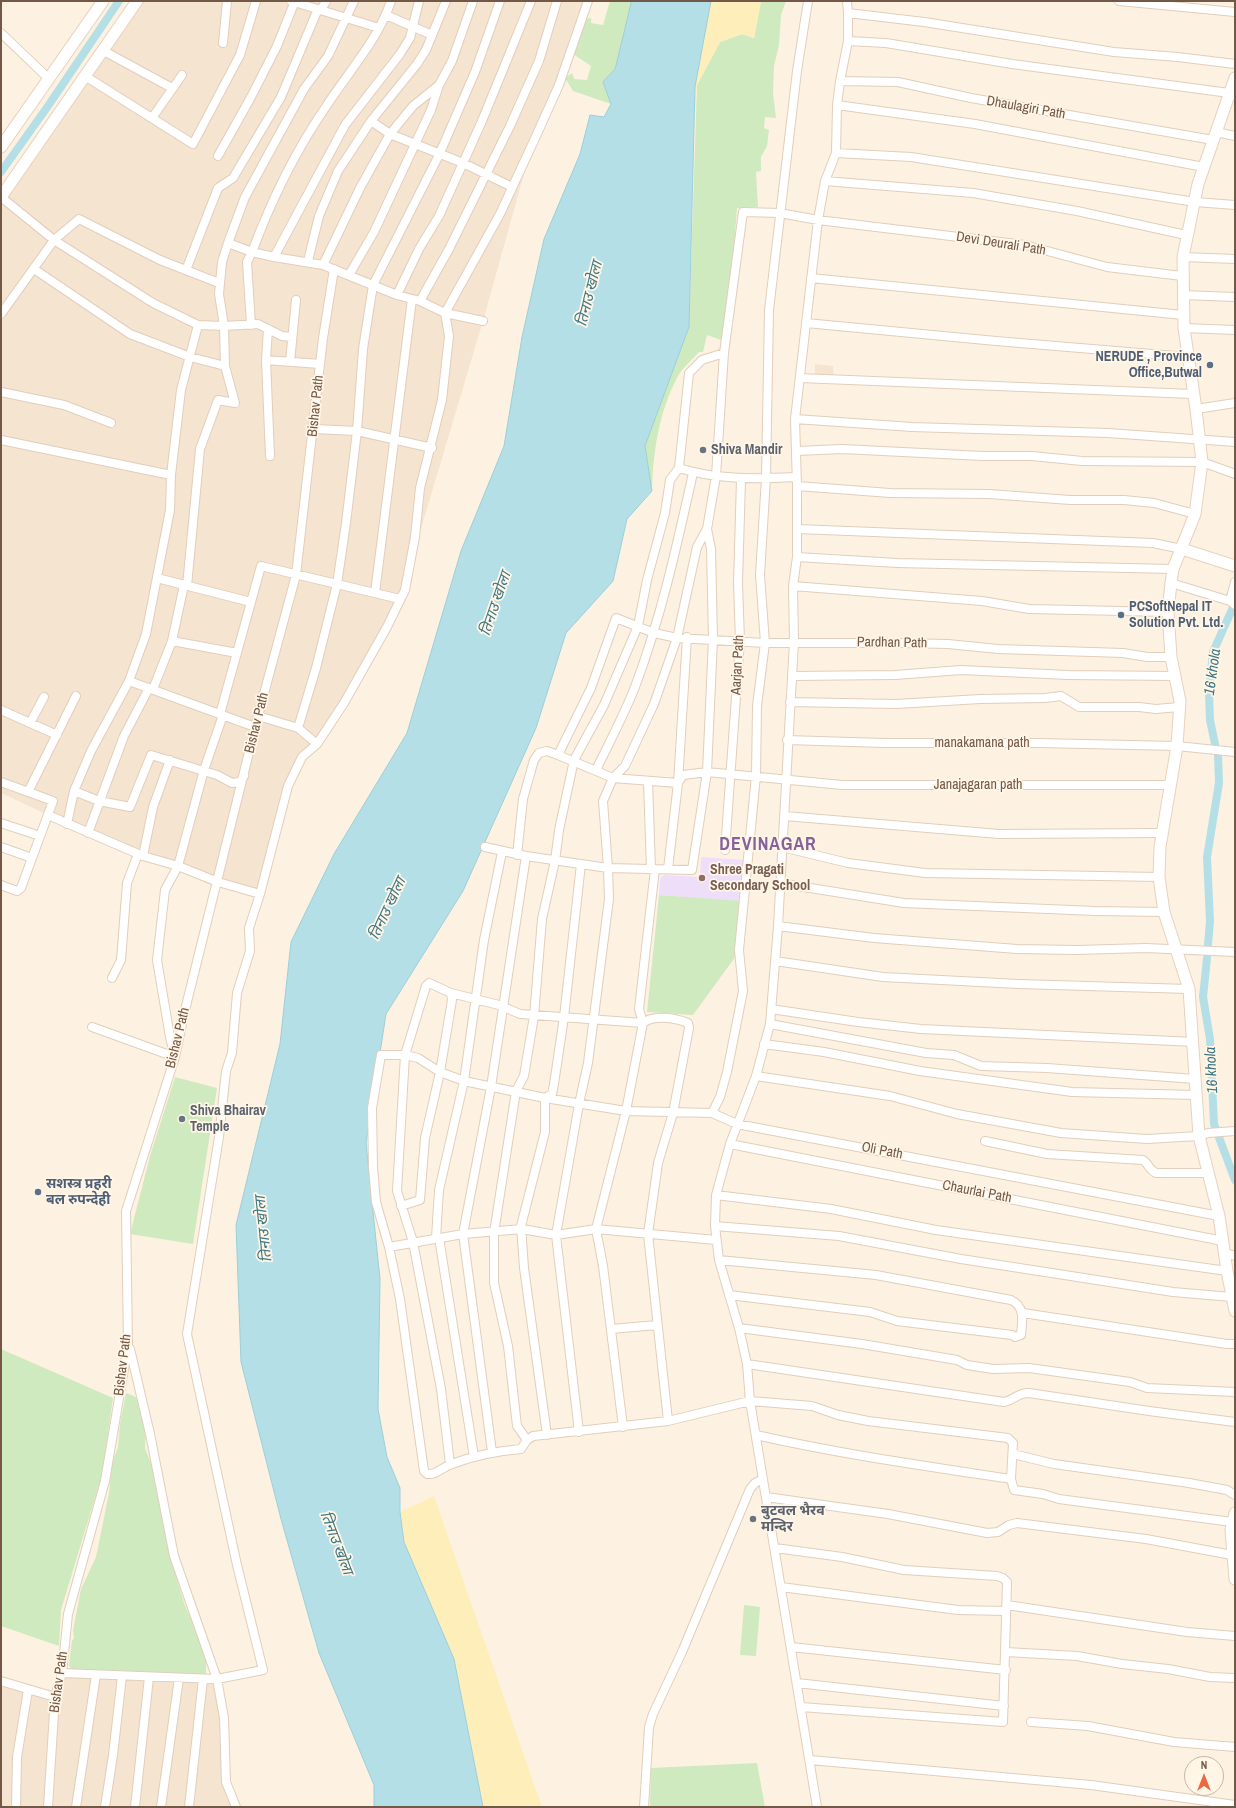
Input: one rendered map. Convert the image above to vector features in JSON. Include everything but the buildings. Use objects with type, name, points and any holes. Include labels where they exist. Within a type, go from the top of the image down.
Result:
[{"type":"street","points":[[1,147],[48,78],[94,16],[103,1]]},
{"type":"street","points":[[137,1],[1,197],[54,240],[153,303],[198,324],[224,326],[258,324],[282,336],[292,337]]},
{"type":"street","points":[[223,43],[227,1]]},
{"type":"street","points":[[84,76],[193,144],[240,55],[256,1]]},
{"type":"street","points":[[218,156],[277,46],[293,1],[379,28]]},
{"type":"street","points":[[186,270],[218,188],[233,178],[281,97],[320,10],[326,1]]},
{"type":"street","points":[[88,833],[124,736],[151,689],[172,641],[186,585],[200,449],[218,400],[235,402],[225,366],[224,326],[219,294],[222,262],[228,243],[245,197],[304,89],[328,56],[354,1]]},
{"type":"street","points":[[251,324],[247,262],[287,171],[326,106],[379,28],[391,1]]},
{"type":"street","points":[[274,257],[345,125],[400,54],[410,38],[419,1]]},
{"type":"street","points":[[308,261],[318,216],[338,171],[371,121],[417,64],[432,35],[446,1]]},
{"type":"street","points":[[349,275],[374,232],[431,110],[439,85],[452,61],[473,1]]},
{"type":"street","points":[[298,728],[316,668],[337,584],[357,431],[363,349],[373,285],[439,155],[474,72],[500,1]]},
{"type":"street","points":[[398,295],[420,249],[439,216],[463,163],[494,94],[531,1]]},
{"type":"street","points":[[375,593],[395,440],[416,300],[449,249],[510,126],[539,61],[557,1]]},
{"type":"street","points":[[62,1673],[217,1679],[263,1670],[237,1565],[187,1334],[219,1137],[226,1071],[232,1053],[237,993],[250,951],[249,928],[260,894],[288,786],[302,757],[317,744],[344,703],[388,627],[400,599],[408,576],[415,537],[420,488],[432,448],[442,400],[449,336],[445,313],[500,214],[558,85],[588,1]]},
{"type":"street","points":[[712,1114],[720,1097],[727,1072],[743,991],[739,950],[756,776],[757,706],[765,643],[760,575],[766,478],[769,310],[797,71],[808,1]]},
{"type":"street","points":[[817,1807],[750,1401],[747,1364],[740,1328],[719,1260],[715,1226],[716,1195],[730,1144],[756,1076],[770,1024],[785,816],[794,642],[793,586],[797,557],[797,450],[795,418],[818,220],[825,181],[836,153],[837,105],[848,41],[847,1]]},
{"type":"street","points":[[1119,1],[1235,12]]},
{"type":"street","points":[[848,13],[924,22],[1114,52],[1178,57],[1235,64]]},
{"type":"street","points":[[386,15],[432,35]]},
{"type":"street","points":[[1,33],[48,78]]},
{"type":"street","points":[[848,41],[886,43],[1012,64],[1232,95]]},
{"type":"street","points":[[102,50],[172,88]]},
{"type":"street","points":[[152,118],[182,75]]},
{"type":"street","points":[[1235,78],[1232,95],[1215,136],[1198,184],[1186,235],[1183,257],[1182,276],[1184,328],[1202,462],[1194,514],[1182,548],[1172,570],[1168,612],[1171,656],[1176,676],[1179,707],[1178,746],[1162,833],[1159,877],[1164,912],[1189,989],[1194,1042],[1196,1095],[1204,1135],[1209,1173],[1223,1241],[1230,1254],[1227,1272],[1235,1312]]},
{"type":"street","name":"Dhaulagiri Path","points":[[840,81],[898,82],[970,98],[1215,136],[1235,136]]},
{"type":"street","points":[[323,265],[360,188],[390,134],[412,106],[439,85]]},
{"type":"street","points":[[837,105],[975,124],[1204,167]]},
{"type":"street","points":[[371,121],[390,134],[439,155],[463,163],[512,187]]},
{"type":"street","points":[[836,153],[910,157],[1194,202],[1235,205]]},
{"type":"street","points":[[825,181],[973,193],[1077,211],[1186,235]]},
{"type":"street","name":"Devi Deurali Path","points":[[724,353],[743,212],[780,213],[818,220],[1025,245],[1107,267],[1182,276]]},
{"type":"street","points":[[1,314],[54,240],[80,219],[160,260],[219,283]]},
{"type":"street","points":[[228,243],[252,252],[274,257],[308,261],[323,265],[398,295],[416,300],[445,313],[483,321]]},
{"type":"street","points":[[1183,257],[1235,259]]},
{"type":"street","points":[[34,269],[130,334],[190,357],[225,366]]},
{"type":"street","name":"Bishav Path","points":[[48,1807],[55,1697],[62,1673],[68,1614],[105,1481],[128,1345],[126,1211],[175,1057],[185,1010],[258,716],[296,575],[314,429],[320,364],[334,269]]},
{"type":"street","points":[[811,278],[1183,315]]},
{"type":"street","points":[[1183,295],[1235,297]]},
{"type":"street","points":[[290,362],[296,300]]},
{"type":"street","points":[[806,322],[1003,342],[1188,357]]},
{"type":"street","points":[[67,824],[74,791],[91,750],[129,681],[146,634],[170,510],[171,475],[181,390],[198,324]]},
{"type":"street","points":[[1184,328],[1235,330]]},
{"type":"street","points":[[268,329],[266,360],[270,456]]},
{"type":"street","points":[[527,1440],[517,1426],[508,1346],[494,1283],[494,1233],[516,1091],[524,1076],[534,1016],[542,919],[555,861],[559,830],[574,760],[604,705],[638,626],[647,580],[665,512],[670,480],[679,468],[689,373],[702,360],[724,353],[716,476],[707,529],[697,547],[677,638],[654,704],[625,766],[613,778],[603,801],[609,899],[588,1063],[579,1104],[556,1235],[579,1432]]},
{"type":"street","points":[[266,360],[320,364]]},
{"type":"street","points":[[800,378],[1193,394]]},
{"type":"street","points":[[1,392],[64,405],[111,423]]},
{"type":"street","points":[[1196,409],[1235,403]]},
{"type":"street","points":[[795,418],[912,427],[1108,433],[1235,442]]},
{"type":"street","points":[[314,429],[357,431],[432,448]]},
{"type":"street","points":[[1,440],[171,475]]},
{"type":"street","points":[[797,450],[842,449],[983,456],[1032,456],[1082,461],[1202,462],[1235,474]]},
{"type":"street","points":[[679,468],[693,473],[741,479],[796,477]]},
{"type":"street","points":[[596,770],[634,688],[654,633],[679,536],[693,473]]},
{"type":"street","name":"Aarjan Path","points":[[725,850],[740,641],[738,583],[741,479]]},
{"type":"street","points":[[797,486],[890,493],[989,494],[1070,500],[1124,500],[1154,503],[1194,514]]},
{"type":"street","points":[[485,846],[517,855],[608,868],[692,870],[707,772],[713,639],[711,549],[707,529]]},
{"type":"street","points":[[797,529],[1153,543],[1182,548],[1235,566]]},
{"type":"street","points":[[797,557],[897,562],[1172,570]]},
{"type":"street","points":[[175,1057],[170,1037],[157,960],[165,890],[178,866],[204,770],[222,714],[236,653],[261,566],[400,599]]},
{"type":"street","points":[[157,578],[251,602]]},
{"type":"street","points":[[1171,583],[1232,603],[1235,582]]},
{"type":"street","points":[[793,586],[982,601],[1029,609],[1168,612]]},
{"type":"street","name":"Pardhan Path","points":[[558,754],[590,688],[616,618],[654,633],[677,638],[765,643],[941,644],[998,649],[1122,653],[1147,657],[1171,656]]},
{"type":"street","points":[[668,869],[678,783],[687,638]]},
{"type":"street","points":[[172,641],[236,653]]},
{"type":"street","points":[[792,676],[895,674],[961,670],[1068,675],[1176,676]]},
{"type":"street","points":[[129,681],[256,727]]},
{"type":"street","points":[[28,792],[76,696]]},
{"type":"street","points":[[790,702],[896,704],[980,699],[1045,698],[1061,696],[1079,707],[1139,707],[1156,709],[1179,707]]},
{"type":"street","points":[[30,723],[44,697]]},
{"type":"street","points":[[1,710],[57,735]]},
{"type":"street","points":[[258,716],[298,728],[317,744]]},
{"type":"street","name":"manakamana path","points":[[788,740],[884,743],[1039,743],[1178,746],[1235,752]]},
{"type":"street","points":[[517,855],[523,799],[534,760],[539,753],[547,751],[558,754],[613,778],[678,783]]},
{"type":"street","points":[[74,791],[99,801],[130,807],[152,755],[204,770],[232,783],[240,782],[244,775]]},
{"type":"street","points":[[112,978],[121,960],[127,883],[140,855],[153,807],[170,760]]},
{"type":"street","name":"Janajagaran path","points":[[678,783],[683,775],[707,772],[787,778],[842,785],[1170,785]]},
{"type":"street","points":[[623,1427],[611,1329],[596,1228],[626,1111],[643,1023],[639,1009],[653,869],[648,781]]},
{"type":"street","points":[[1,782],[53,801],[21,888],[17,891],[1,885]]},
{"type":"street","points":[[48,815],[140,855],[178,866],[218,882],[260,894]]},
{"type":"street","points":[[785,816],[999,834],[1162,833]]},
{"type":"street","points":[[1,824],[40,836]]},
{"type":"street","points":[[782,847],[848,862],[925,873],[1159,877]]},
{"type":"street","points":[[1,848],[32,858]]},
{"type":"street","points":[[474,1457],[437,1238],[439,1190],[464,1082],[484,940],[502,852]]},
{"type":"street","points":[[492,1452],[463,1234],[492,1087],[526,856]]},
{"type":"street","points":[[547,1435],[524,1268],[522,1229],[545,1132],[545,1098],[552,1094],[564,1017],[581,864]]},
{"type":"street","points":[[779,883],[904,903],[1095,911],[1164,912]]},
{"type":"street","points":[[778,926],[874,938],[1017,949],[1077,950],[1146,948],[1235,952]]},
{"type":"street","points":[[775,961],[883,977],[1019,984],[1189,989]]},
{"type":"street","points":[[450,1464],[441,1389],[413,1242],[397,1192],[405,1055],[426,986],[429,983],[451,993],[499,1005],[520,1014],[643,1023],[648,1019],[662,1018],[679,1020],[688,1023],[689,1028],[673,1113],[658,1163],[648,1234],[668,1420]]},
{"type":"street","points":[[401,1206],[420,1200],[425,1138],[440,1072],[452,1000],[451,993]]},
{"type":"street","points":[[771,1009],[921,1030],[1194,1042]]},
{"type":"street","points":[[770,1024],[926,1053],[954,1054],[981,1066],[1195,1079]]},
{"type":"street","points":[[92,1027],[175,1057]]},
{"type":"street","points":[[764,1044],[824,1052],[920,1071],[1072,1092],[1196,1095]]},
{"type":"street","name":"Oli Path","points":[[389,1247],[376,1202],[373,1167],[372,1108],[381,1054],[405,1055],[418,1058],[440,1072],[464,1082],[516,1091],[545,1098],[626,1111],[712,1114],[737,1124],[1219,1216]]},
{"type":"street","points":[[756,1076],[890,1096],[957,1114],[1061,1133],[1147,1139],[1204,1135],[1232,1131]]},
{"type":"street","points":[[985,1141],[1047,1154],[1143,1160],[1147,1163],[1151,1171],[1156,1173],[1209,1173]]},
{"type":"street","name":"Chaurlai Path","points":[[730,1144],[1223,1241]]},
{"type":"street","points":[[716,1195],[831,1209],[936,1230],[1227,1272]]},
{"type":"street","points":[[715,1226],[839,1236],[961,1259],[1173,1292],[1232,1297]]},
{"type":"street","points":[[716,1240],[596,1228],[556,1235],[522,1229],[494,1233],[463,1234],[389,1247],[400,1299],[424,1471],[427,1474],[433,1475],[450,1464],[492,1452],[521,1449],[527,1440],[533,1436],[623,1427],[668,1420],[750,1401],[812,1406],[838,1415],[868,1421],[1008,1438],[1013,1443],[1011,1479],[1014,1490],[1059,1498],[1234,1518],[1231,1530],[1235,1579]]},
{"type":"street","points":[[719,1260],[876,1275],[1011,1300],[1023,1313],[1021,1335],[1015,1337],[1012,1335],[897,1321],[870,1312],[729,1295]]},
{"type":"street","points":[[1023,1313],[1235,1344]]},
{"type":"street","points":[[611,1329],[657,1325]]},
{"type":"street","points":[[740,1328],[862,1344],[957,1360],[968,1365],[993,1368],[1029,1368],[1130,1382],[1146,1388],[1235,1392]]},
{"type":"street","points":[[128,1345],[150,1434],[174,1556],[217,1679],[224,1718],[226,1782],[236,1807]]},
{"type":"street","points":[[747,1364],[1004,1402],[1011,1400],[1020,1393],[1029,1393],[1148,1411],[1235,1422]]},
{"type":"street","points":[[756,1435],[800,1445],[885,1460],[1011,1479]]},
{"type":"street","points":[[1013,1454],[1054,1464],[1189,1483],[1227,1490],[1235,1495]]},
{"type":"street","points":[[644,1807],[649,1727],[653,1714],[682,1652],[750,1490],[755,1483],[763,1479]]},
{"type":"street","points":[[766,1497],[888,1514],[988,1533],[998,1532],[1009,1525],[1017,1523],[1146,1539],[1232,1556]]},
{"type":"street","points":[[775,1548],[842,1557],[904,1570],[966,1573],[1003,1578],[1007,1582],[1006,1670],[1003,1722],[801,1707]]},
{"type":"street","points":[[781,1588],[958,1610],[1006,1608],[1187,1632],[1235,1636]]},
{"type":"street","points":[[791,1647],[1006,1670]]},
{"type":"street","points":[[1006,1652],[1077,1656],[1122,1664],[1168,1669],[1210,1677],[1235,1678]]},
{"type":"street","points":[[76,1807],[96,1675]]},
{"type":"street","points":[[105,1807],[113,1755],[122,1676]]},
{"type":"street","points":[[135,1807],[149,1677]]},
{"type":"street","points":[[160,1807],[179,1678]]},
{"type":"street","points":[[189,1807],[203,1679]]},
{"type":"street","points":[[1,1681],[55,1697]]},
{"type":"street","points":[[797,1683],[1004,1706]]},
{"type":"street","points":[[16,1807],[17,1757],[28,1690]]},
{"type":"street","points":[[1031,1722],[1088,1726],[1174,1742],[1235,1747]]},
{"type":"street","points":[[810,1760],[1091,1785],[1235,1805]]},
{"type":"shaded area","points":[[138,1],[587,1],[533,142],[483,321],[400,599],[317,744],[288,786],[260,894],[218,882],[48,815],[1,793],[1,197]]},
{"type":"shaded area","points":[[815,364],[833,366],[834,379],[815,377]]},
{"type":"shaded area","name":"Shree Pragati Secondary School","points":[[701,857],[745,860],[742,902],[659,895],[660,879],[664,875],[700,877]]},
{"type":"shaded area","points":[[62,1673],[217,1679],[226,1782],[236,1807],[1,1807],[1,1681],[55,1697]]},
{"type":"green space","points":[[610,1],[632,1],[615,69],[603,82],[611,104],[573,91],[565,78],[572,73],[574,79],[587,80],[591,66],[573,54],[586,19],[591,18],[591,23],[603,25]]},
{"type":"green space","points":[[761,1],[786,1],[781,15],[779,45],[774,66],[773,93],[776,118],[765,117],[764,128],[769,130],[767,146],[761,157],[761,171],[756,172],[758,207],[737,208],[731,288],[724,341],[707,335],[703,352],[699,352],[684,367],[677,378],[661,419],[654,462],[652,491],[645,446],[689,327],[697,85],[720,42],[742,34],[754,38]]},
{"type":"green space","points":[[659,895],[741,901],[736,956],[693,1015],[647,1012]]},
{"type":"green space","points":[[175,1077],[217,1088],[193,1244],[130,1234],[150,1156]]},
{"type":"green space","points":[[1,1349],[113,1398],[102,1475],[61,1610],[59,1646],[1,1626]]},
{"type":"green space","points":[[126,1393],[136,1397],[146,1431],[145,1448],[152,1466],[173,1566],[184,1603],[206,1660],[206,1675],[71,1670],[69,1665],[72,1640],[74,1639],[73,1630],[81,1589],[96,1557],[109,1493],[112,1463],[118,1447],[120,1424]]},
{"type":"green space","points":[[744,1605],[760,1607],[756,1656],[740,1655]]},
{"type":"green space","points":[[757,1763],[765,1807],[650,1807],[651,1768]]},
{"type":"sand","points":[[711,1],[761,1],[754,38],[742,34],[720,42],[697,85],[694,133],[695,87]]},
{"type":"sand","points":[[434,1496],[542,1807],[483,1807],[454,1659],[404,1542],[400,1512]]},
{"type":"water","name":"तिनाउ खोला","points":[[632,1],[711,1],[695,87],[689,327],[645,446],[652,491],[627,519],[613,581],[566,633],[536,728],[463,891],[386,1014],[366,1143],[380,1279],[378,1409],[387,1457],[400,1488],[400,1512],[404,1542],[454,1659],[483,1807],[374,1807],[374,1785],[319,1653],[281,1519],[241,1362],[236,1225],[280,1044],[291,942],[334,854],[407,733],[461,551],[504,446],[522,337],[544,239],[580,154],[590,115],[604,117],[611,104],[603,82],[615,69]]},
{"type":"waterway","points":[[1,172],[119,1]]},
{"type":"waterway","name":"16 khola","points":[[1215,744],[1210,720],[1209,692],[1213,652],[1235,603]]},
{"type":"waterway","name":"16 khola","points":[[1208,945],[1210,921],[1207,857],[1219,783],[1218,754]]},
{"type":"waterway","name":"16 khola","points":[[1207,958],[1203,997],[1210,1039],[1214,1124],[1235,1180]]},
{"type":"place","name":"NERUDE , Province Office,Butwal","points":[[1210,365]]},
{"type":"place","name":"Shiva Mandir","points":[[703,450]]},
{"type":"place","name":"PCSoftNepal IT Solution Pvt. Ltd.","points":[[1121,615]]},
{"type":"place","name":"Shree Pragati Secondary School","points":[[702,878]]},
{"type":"place","name":"Shiva Bhairav Temple","points":[[182,1119]]},
{"type":"place","name":"सशस्त्र प्रहरी बल रुपन्देही","points":[[38,1192]]},
{"type":"place","name":"बुटवल भैरव मन्दिर","points":[[753,1519]]},
{"type":"district","name":"DEVINAGAR","points":[[768,845]]}]
